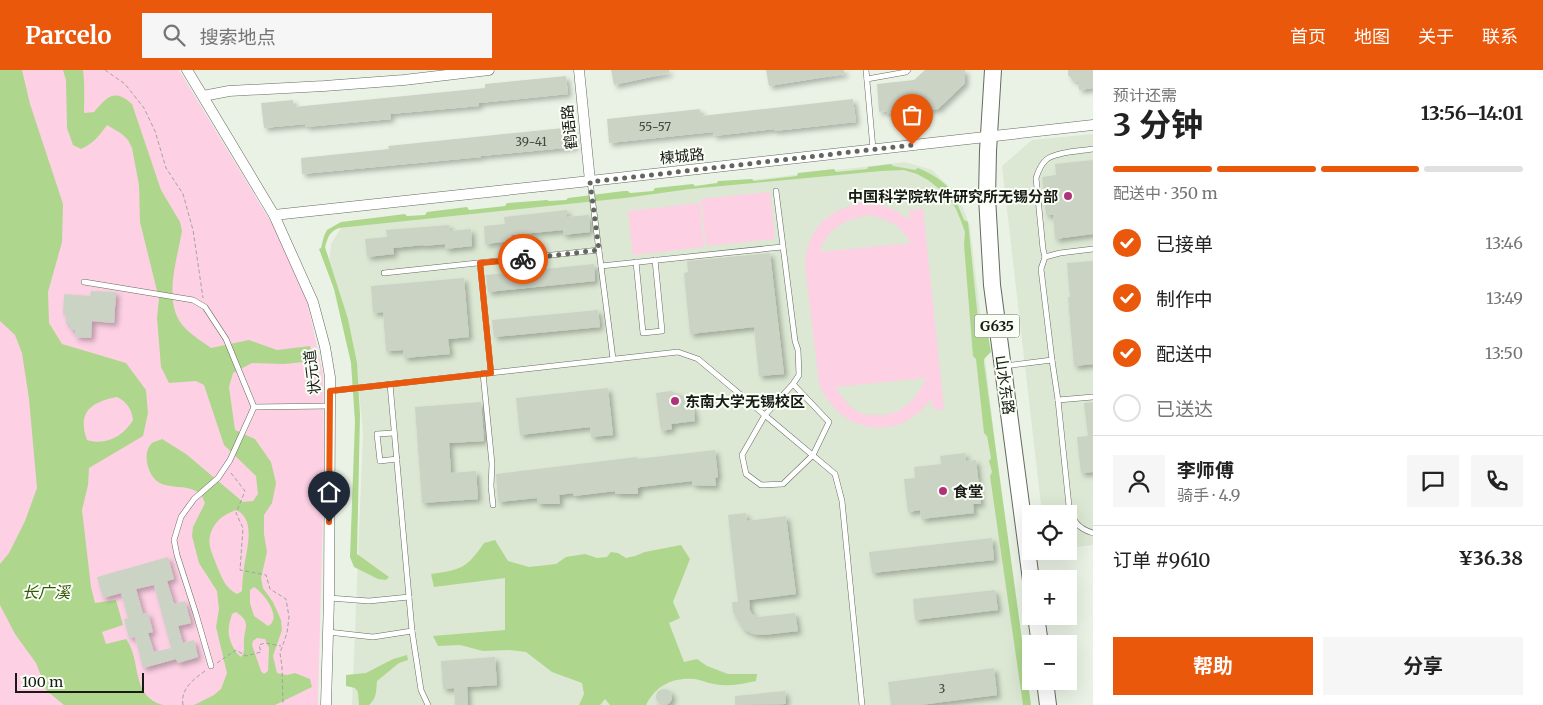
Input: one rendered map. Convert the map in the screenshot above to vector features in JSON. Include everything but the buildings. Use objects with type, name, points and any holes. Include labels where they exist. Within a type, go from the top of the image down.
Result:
[{"type":"highway","name":"山水东路","points":[[993,70],[995,202],[1007,365],[1030,570]]},
{"type":"highway","name":"山水东路","points":[[993,135],[1001,70]]},
{"type":"highway","name":"山水东路","points":[[1007,365],[1030,505]]},
{"type":"highway","points":[[1046,690],[1048,705]]},
{"type":"highway","points":[[1056,690],[1058,705]]},
{"type":"street","name":"状元道","points":[[186,70],[274,215],[313,302],[325,347],[330,377],[329,598],[326,705]]},
{"type":"street","points":[[203,96],[229,91],[324,86],[402,75],[490,70]]},
{"type":"street","name":"鹤语路","points":[[579,70],[590,182]]},
{"type":"street","name":"楝城路","points":[[274,215],[590,182],[1093,125]]},
{"type":"lane","points":[[866,70],[874,149]]},
{"type":"lane","points":[[868,79],[906,72],[908,70]]},
{"type":"lane","points":[[1093,149],[1057,154],[1046,158],[1036,178],[1045,257],[1042,269],[1069,506],[1073,521],[1086,531],[1093,533]]},
{"type":"lane","points":[[590,182],[612,358]]},
{"type":"lane","points":[[776,192],[794,341],[798,350],[799,375],[765,415],[742,455],[746,474],[761,485],[783,484],[813,455],[829,422],[793,384]]},
{"type":"lane","points":[[601,266],[782,247]]},
{"type":"lane","points":[[1045,257],[1093,249]]},
{"type":"lane","points":[[384,273],[599,250]]},
{"type":"lane","points":[[636,262],[643,333],[662,331],[655,260]]},
{"type":"lane","points":[[480,263],[491,373]]},
{"type":"lane","points":[[84,282],[193,300],[205,308],[226,339],[254,407],[246,428],[226,467],[218,478],[194,499],[180,516],[174,540],[177,556],[211,666]]},
{"type":"lane","points":[[330,391],[678,352],[698,359],[835,474],[842,501],[862,705]]},
{"type":"lane","points":[[1007,365],[1052,360]]},
{"type":"lane","points":[[482,373],[492,464],[491,486],[493,505]]},
{"type":"lane","points":[[390,384],[412,631],[421,690],[428,705]]},
{"type":"lane","points":[[1058,400],[1093,397]]},
{"type":"lane","points":[[254,407],[330,406]]},
{"type":"lane","points":[[394,433],[377,434],[380,460],[397,459]]},
{"type":"lane","points":[[329,598],[369,602],[409,597]]},
{"type":"lane","points":[[328,632],[373,637],[412,631]]},
{"type":"path","points":[[105,70],[125,84],[144,108],[155,131],[166,168],[183,194],[193,230],[205,308]]},
{"type":"path","points":[[226,467],[246,491],[236,513],[242,528],[240,570],[266,575],[270,589],[286,599],[289,617],[287,633],[280,653],[283,705]]},
{"type":"path","points":[[183,705],[182,701],[188,684],[236,650],[246,656],[261,652],[259,645],[265,643],[282,646]]},
{"type":"shaded area","points":[[0,70],[179,70],[275,229],[304,287],[323,374],[324,472],[318,705],[0,705]]},
{"type":"shaded area","points":[[1093,134],[1093,545],[1077,547],[1077,505],[1041,505],[1002,166],[1032,140]]},
{"type":"shaded area","name":"东南大学无锡校区","points":[[905,162],[932,170],[958,195],[970,226],[1025,705],[352,705],[363,434],[357,368],[329,264],[331,244],[341,228]]},
{"type":"shaded area","points":[[770,192],[775,239],[706,246],[701,199]]},
{"type":"shaded area","points":[[864,202],[878,204],[894,210],[910,220],[909,210],[923,209],[944,409],[933,410],[931,399],[918,413],[903,423],[887,427],[870,427],[854,422],[840,413],[828,400],[819,383],[805,264],[807,251],[811,239],[822,222],[840,210]],"holes":[[[869,215],[894,224],[911,243],[820,252],[823,243],[838,226],[852,219]],[[926,378],[918,393],[906,405],[900,410],[884,415],[868,415],[859,412],[847,403],[835,387]]]},
{"type":"shaded area","points":[[700,203],[704,247],[633,255],[628,211]]},
{"type":"water","name":"长广溪","points":[[0,70],[22,70],[30,104],[63,204],[62,242],[48,292],[49,323],[62,344],[126,363],[146,390],[148,413],[143,436],[89,468],[88,485],[82,510],[91,587],[95,603],[116,600],[123,625],[102,632],[106,644],[126,639],[131,647],[141,686],[146,694],[163,705],[64,705],[47,691],[36,663],[15,634],[0,605],[0,564],[9,553],[25,521],[37,488],[29,399],[22,353],[15,335],[0,321]],"holes":[[[117,397],[128,406],[133,420],[125,431],[107,441],[94,442],[87,440],[84,422],[88,410],[93,405],[108,399]]]},
{"type":"water","points":[[63,70],[83,70],[84,113],[94,112],[111,96],[120,96],[132,104],[161,190],[180,222],[182,231],[174,269],[172,295],[178,319],[186,329],[211,348],[249,340],[277,350],[310,346],[313,361],[284,364],[252,363],[233,373],[229,387],[235,430],[255,439],[271,462],[276,483],[272,503],[264,515],[264,534],[267,552],[261,578],[263,588],[273,602],[281,620],[282,630],[273,656],[277,673],[287,675],[295,673],[310,679],[312,687],[275,705],[194,705],[214,695],[221,689],[227,673],[216,627],[219,609],[217,591],[199,563],[192,536],[193,527],[205,503],[201,495],[196,491],[167,486],[154,479],[147,464],[148,448],[151,444],[162,439],[186,454],[243,502],[253,501],[258,494],[256,476],[224,445],[204,385],[196,381],[169,383],[161,367],[157,318],[159,299],[140,222],[139,185],[132,148],[122,134],[107,125],[96,139],[86,147],[81,149],[73,145],[67,128],[66,80]],"holes":[[[236,510],[242,514],[248,528],[249,536],[242,591],[237,594],[222,579],[209,541],[214,526],[224,516]],[[254,587],[267,600],[274,617],[268,626],[254,616],[250,603],[250,590]],[[236,612],[246,622],[244,651],[241,657],[233,647],[229,635],[229,624],[232,614]],[[257,638],[265,639],[269,648],[268,671],[264,674],[261,671],[252,645],[253,641]]]},
{"type":"water","points":[[891,164],[915,170],[918,168],[929,173],[940,180],[954,194],[964,220],[968,222],[979,329],[977,336],[988,335],[991,352],[984,359],[984,363],[1022,640],[1022,690],[1029,690],[1031,705],[1023,705],[990,476],[992,472],[989,461],[991,458],[987,436],[984,433],[976,359],[973,356],[964,245],[965,232],[956,209],[947,195],[928,180],[904,170],[690,189],[625,198],[339,228],[333,231],[325,247],[348,319],[357,363],[360,415],[357,554],[389,577],[386,580],[378,579],[354,567],[350,557],[355,422],[351,363],[334,289],[319,249],[327,230],[341,222],[405,214],[407,216],[425,215],[427,212],[467,207],[469,210],[505,206],[507,203],[566,200],[568,198],[624,191],[630,193],[653,191],[655,188],[693,184],[695,186],[717,183],[718,181],[752,179],[754,181],[797,176],[798,173],[834,169],[836,172],[867,169],[868,167]]},
{"type":"water","points":[[495,540],[508,561],[529,567],[556,564],[566,557],[585,554],[597,558],[607,557],[611,552],[618,553],[626,558],[681,545],[690,559],[673,602],[680,618],[669,623],[684,662],[697,659],[707,666],[728,674],[757,674],[756,681],[724,685],[711,684],[695,679],[679,679],[660,687],[646,705],[610,705],[605,699],[600,705],[579,705],[584,694],[582,683],[552,672],[526,652],[509,650],[483,651],[460,645],[438,646],[433,636],[505,630],[505,578],[434,587],[431,574],[450,571],[468,563],[484,543]]},
{"type":"water","points":[[407,655],[408,660],[399,663],[377,681],[376,694],[372,702],[369,705],[359,705],[358,692],[355,688],[346,686],[346,675],[366,673],[393,659]]},
{"type":"way so far","points":[[523,259],[599,250],[590,182],[912,145]]},
{"type":"place","name":"中国科学院软件研究所无锡分部","points":[[1068,196]]},
{"type":"place","name":"东南大学无锡校区","points":[[675,401]]},
{"type":"place","name":"食堂","points":[[943,491]]},
{"type":"route","points":[[329,522],[330,391],[491,373],[480,263],[523,259]]}]
